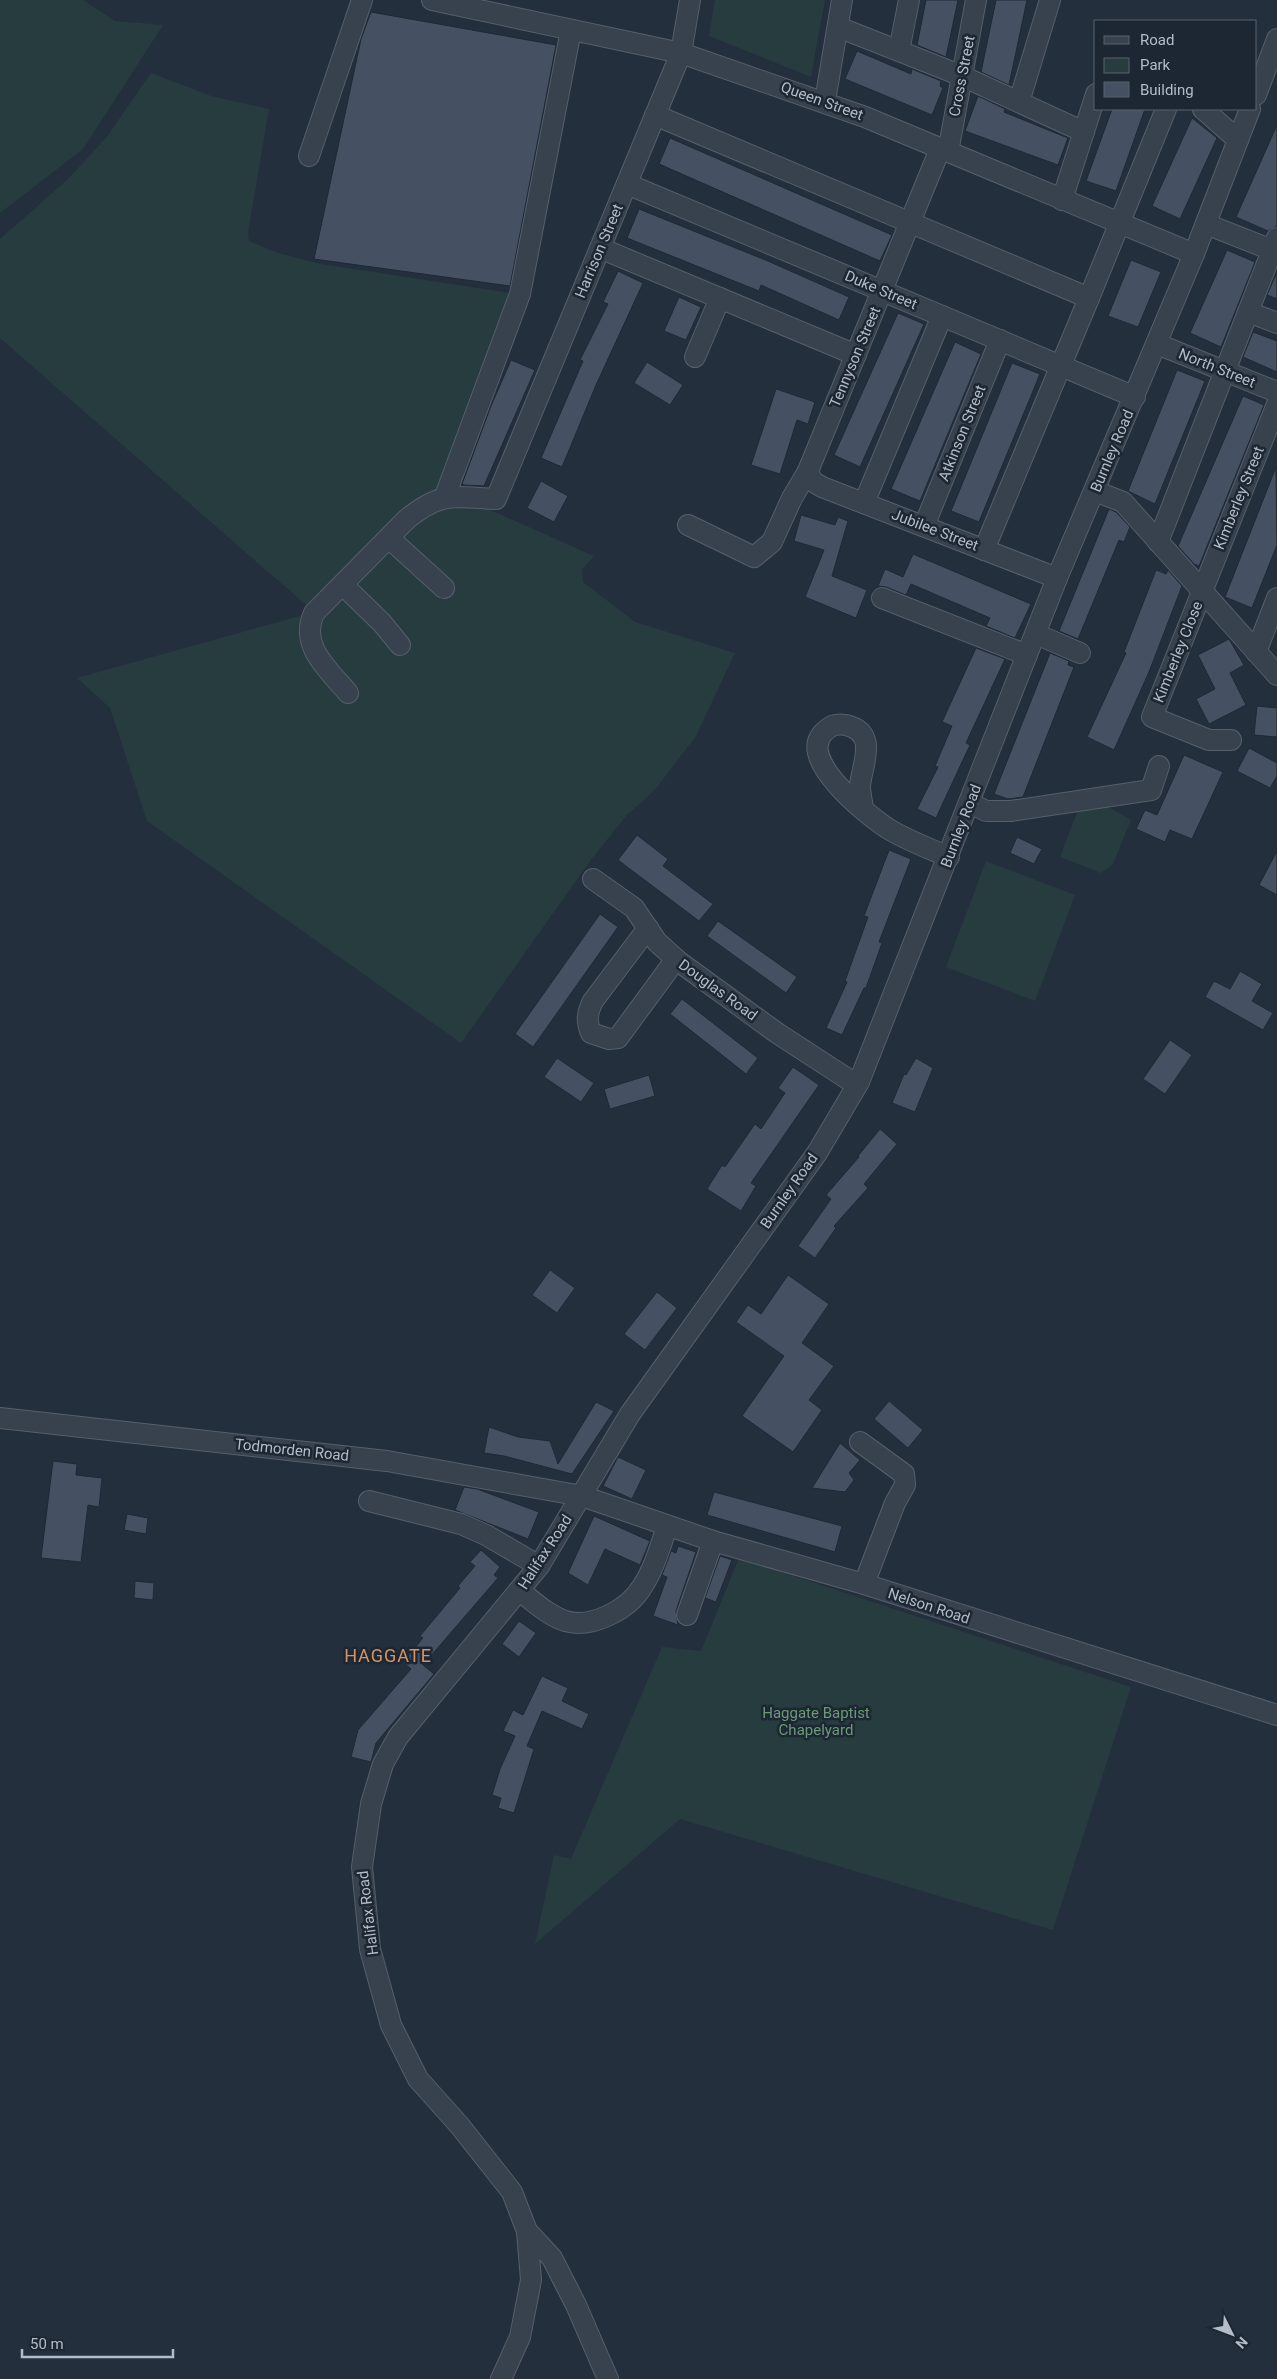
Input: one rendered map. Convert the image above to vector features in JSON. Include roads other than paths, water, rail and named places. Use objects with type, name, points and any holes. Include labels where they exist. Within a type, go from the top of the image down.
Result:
[{"type":"street","points":[[309,156],[362,0]]},
{"type":"street","name":"Queen Street","points":[[432,0],[681,53],[825,101],[1194,254]]},
{"type":"street","name":"Harrison Street","points":[[445,496],[496,499],[681,53],[690,0]]},
{"type":"street","points":[[825,101],[842,0]]},
{"type":"street","points":[[899,51],[909,0]]},
{"type":"street","name":"Cross Street","points":[[944,151],[962,76],[976,0]]},
{"type":"street","points":[[1019,102],[1050,0]]},
{"type":"street","points":[[838,27],[962,76],[1084,132]]},
{"type":"street","points":[[348,693],[321,661],[312,645],[308,626],[314,613],[422,506],[445,496],[520,294],[571,30]]},
{"type":"street","points":[[1257,91],[1277,39]]},
{"type":"street","points":[[1062,200],[1094,100]]},
{"type":"street","points":[[984,550],[1062,367],[1166,110]]},
{"type":"street","points":[[1204,110],[1238,140]]},
{"type":"street","name":"Burnley Road","points":[[582,1496],[630,1414],[817,1152],[857,1086],[949,857],[1057,578],[1157,344],[1250,110]]},
{"type":"street","points":[[655,116],[1089,298]]},
{"type":"street","name":"Tennyson Street","points":[[688,525],[754,557],[772,542],[792,498],[810,476],[856,355],[911,222],[944,151]]},
{"type":"street","name":"Duke Street","points":[[627,184],[1135,397]]},
{"type":"street","points":[[1158,542],[1248,312],[1276,247],[1206,224]]},
{"type":"street","points":[[600,248],[856,355]]},
{"type":"street","points":[[695,357],[720,298]]},
{"type":"street","points":[[1248,312],[1277,323]]},
{"type":"street","points":[[864,503],[942,316]]},
{"type":"street","name":"Atkinson Street","points":[[924,526],[1000,340]]},
{"type":"street","name":"North Street","points":[[1157,344],[1277,392]]},
{"type":"street","name":"Kimberley Street","points":[[1202,592],[1277,404]]},
{"type":"street","name":"Jubilee Street","points":[[810,476],[864,503],[1057,578]]},
{"type":"street","points":[[1095,491],[1123,502],[1277,675]]},
{"type":"street","points":[[389,538],[444,588]]},
{"type":"street","points":[[343,584],[400,644]]},
{"type":"street","name":"Kimberley Close","points":[[1202,592],[1152,717],[1209,740],[1231,740]]},
{"type":"street","points":[[882,598],[1027,655]]},
{"type":"street","points":[[1256,652],[1277,598]]},
{"type":"street","points":[[1036,634],[1080,653]]},
{"type":"street","points":[[970,803],[986,811],[1011,811],[1151,790],[1159,766]]},
{"type":"street","points":[[863,808],[886,827],[949,857]]},
{"type":"street","name":"Douglas Road","points":[[593,879],[634,908],[657,942],[676,959],[777,1034],[857,1086]]},
{"type":"street","points":[[648,928],[593,1002],[588,1012],[588,1026],[591,1033],[609,1040],[618,1038],[676,959]]},
{"type":"street","name":"Todmorden Road","points":[[0,1418],[387,1461],[582,1496]]},
{"type":"street","points":[[860,1442],[904,1474],[905,1485],[895,1503],[864,1584]]},
{"type":"street","name":"Nelson Road","points":[[582,1496],[713,1541],[864,1584],[1277,1715]]},
{"type":"street","name":"Halifax Road","points":[[501,2379],[520,2337],[531,2280],[527,2231],[512,2192],[460,2126],[418,2079],[391,2025],[370,1949],[362,1867],[371,1804],[383,1764],[398,1738],[520,1591],[539,1566],[582,1496]]},
{"type":"street","points":[[369,1500],[461,1524],[486,1535],[539,1566]]},
{"type":"street","points":[[520,1591],[548,1612],[565,1621],[578,1624],[602,1619],[623,1606],[642,1589],[667,1526]]},
{"type":"street","points":[[687,1615],[713,1541]]},
{"type":"street","points":[[527,2231],[552,2258],[576,2305],[608,2379]]},
{"type":"district","name":"HAGGATE","points":[[388,1655]]},
{"type":"park label","name":"Haggate Baptist Chapelyard","points":[[816,1722]]}]
